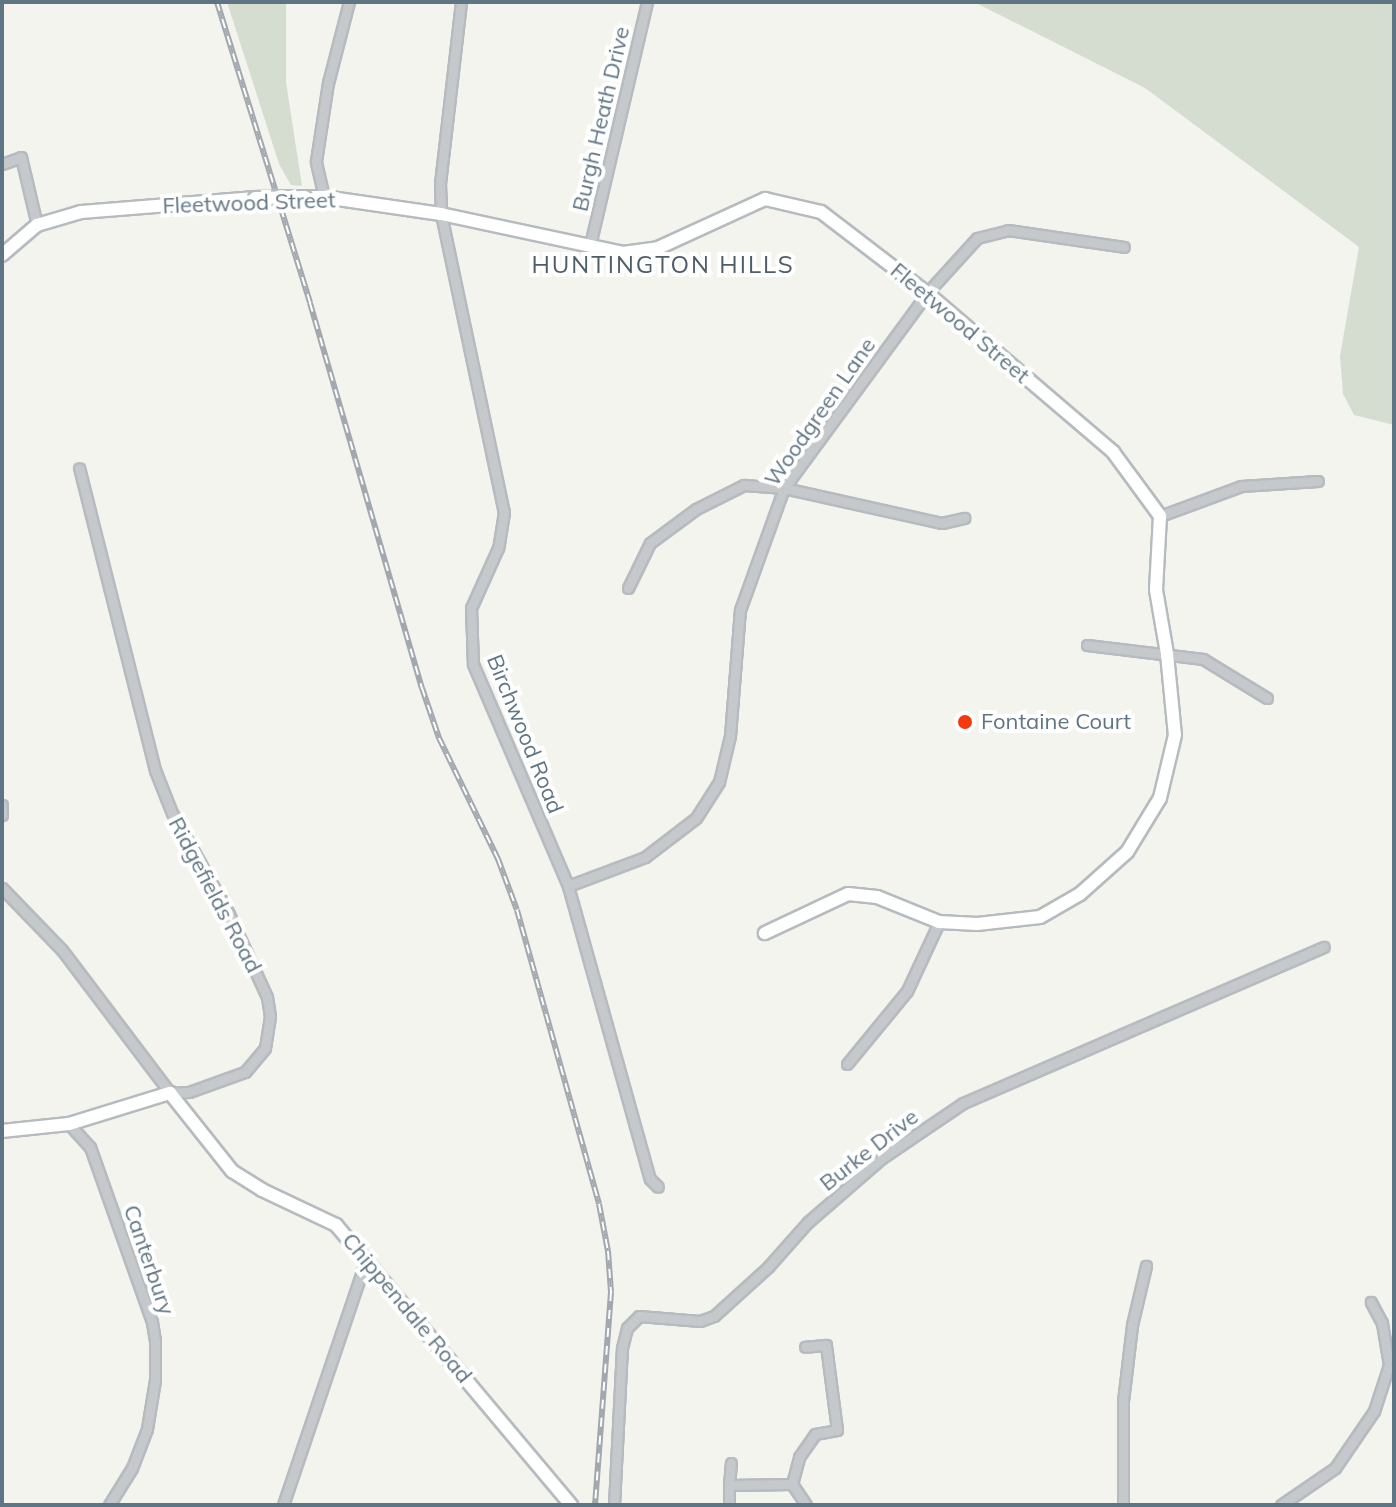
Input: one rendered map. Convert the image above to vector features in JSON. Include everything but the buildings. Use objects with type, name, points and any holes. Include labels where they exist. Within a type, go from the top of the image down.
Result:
[{"type":"street","points":[[324,197],[316,161],[328,83],[349,2]]},
{"type":"street","name":"Birchwood Road","points":[[461,2],[440,183],[441,214],[504,512],[498,548],[471,608],[473,664],[568,886],[650,1179],[658,1187]]},
{"type":"street","name":"Burgh Heath Drive","points":[[590,245],[647,2]]},
{"type":"street","points":[[2,164],[21,157],[37,225]]},
{"type":"street","name":"Fleetwood Street","points":[[2,255],[37,225],[81,212],[305,197],[441,214],[623,253],[658,248],[765,199],[821,212],[927,293],[1113,452],[1160,516]]},
{"type":"street","name":"Woodgreen Lane","points":[[568,886],[645,857],[696,818],[719,782],[730,736],[740,610],[784,488],[927,293],[977,238],[1008,230],[1124,247]]},
{"type":"street","name":"Ridgefields Road","points":[[2,1131],[69,1124],[170,1093],[189,1092],[245,1072],[265,1048],[270,1016],[267,997],[247,949],[162,791],[79,468]]},
{"type":"street","points":[[765,933],[848,894],[877,897],[939,922],[977,924],[1040,917],[1080,894],[1127,852],[1160,798],[1175,735],[1167,654],[1156,590],[1160,516],[1241,486],[1318,481]]},
{"type":"street","points":[[628,588],[650,543],[696,509],[744,485],[784,488],[942,523],[964,518]]},
{"type":"street","points":[[1087,645],[1203,659],[1267,698]]},
{"type":"street","points":[[2,805],[2,815]]},
{"type":"street","name":"Chippendale Road","points":[[2,888],[62,950],[232,1171],[262,1190],[336,1225],[571,1505]]},
{"type":"street","points":[[847,1064],[907,991],[939,922]]},
{"type":"street","name":"Burke Drive","points":[[614,1505],[622,1348],[627,1328],[639,1316],[700,1321],[714,1316],[768,1267],[808,1222],[882,1158],[963,1103],[1324,947]]},
{"type":"street","name":"Canterbury","points":[[69,1124],[90,1147],[152,1322],[155,1340],[155,1380],[144,1438],[132,1468],[109,1505]]},
{"type":"street","points":[[283,1505],[366,1260]]},
{"type":"street","points":[[1123,1505],[1123,1401],[1132,1325],[1146,1266]]},
{"type":"street","points":[[1281,1505],[1335,1468],[1374,1411],[1389,1365],[1382,1323],[1371,1302]]},
{"type":"street","points":[[805,1347],[826,1345],[837,1430],[815,1434],[799,1457],[792,1484],[806,1505]]},
{"type":"street","points":[[729,1503],[731,1463]]},
{"type":"street","points":[[729,1485],[792,1484]]},
{"type":"shaded area","points":[[227,2],[286,2],[286,82],[302,186],[291,185],[279,164]]},
{"type":"shaded area","points":[[974,2],[1394,2],[1394,425],[1354,415],[1343,394],[1340,356],[1359,247],[1145,88]]},
{"type":"railway","points":[[217,2],[310,303],[422,688],[439,738],[498,859],[517,910],[599,1204],[608,1251],[611,1292],[595,1505]]},
{"type":"place","name":"Fontaine Court","points":[[965,722]]},
{"type":"district","name":"HUNTINGTON HILLS","points":[[663,265]]}]
